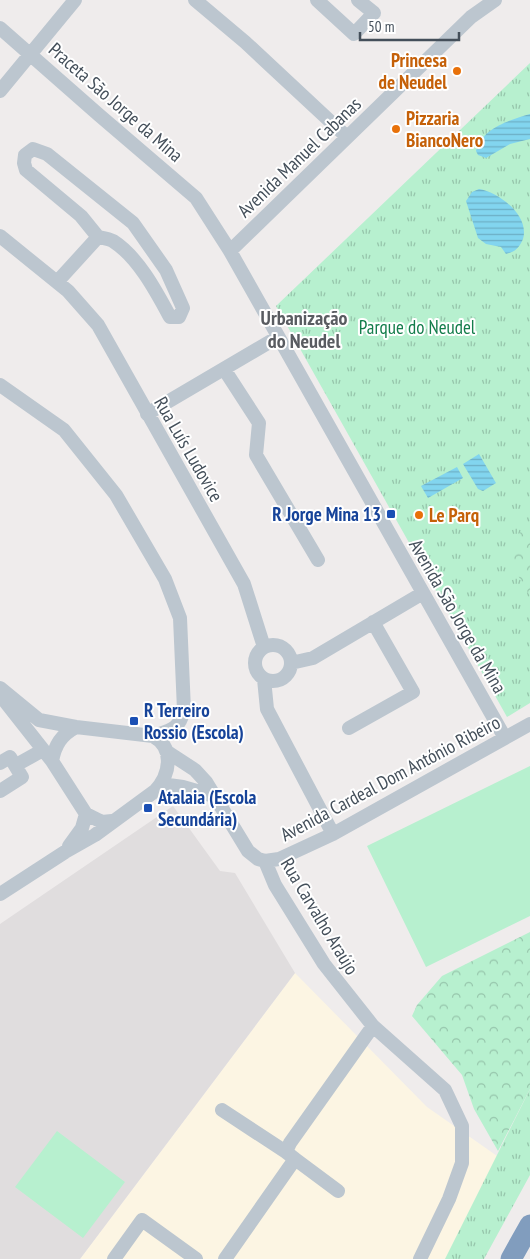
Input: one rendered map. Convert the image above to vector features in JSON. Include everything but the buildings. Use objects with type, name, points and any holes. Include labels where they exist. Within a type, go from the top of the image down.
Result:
[{"type":"highway","points":[[511,1259],[530,1225]]},
{"type":"street","points":[[0,91],[75,0]]},
{"type":"street","points":[[195,0],[245,42],[348,137]]},
{"type":"street","points":[[317,0],[354,34],[374,13],[358,0]]},
{"type":"street","name":"Avenida Manuel Cabanas","points":[[230,251],[484,3],[495,0]]},
{"type":"street","name":"Praceta São Jorge da Mina","points":[[0,28],[99,116],[176,180]]},
{"type":"street","points":[[33,149],[47,154],[133,223],[166,270],[183,308],[179,317],[170,317],[160,298],[130,254],[111,240],[98,237],[81,216],[26,170],[24,163],[25,155],[33,149]]},
{"type":"street","name":"Avenida São Jorge da Mina","points":[[176,180],[196,198],[230,251],[505,738]]},
{"type":"street","name":"Rua Luís Ludovice","points":[[0,236],[68,291],[98,326],[244,584],[264,647]]},
{"type":"street","points":[[57,282],[98,237]]},
{"type":"street","points":[[147,414],[278,337]]},
{"type":"street","points":[[224,369],[259,423],[256,455],[318,560]]},
{"type":"street","points":[[0,385],[64,430],[116,496],[166,579],[180,618],[184,710],[182,720],[176,728],[153,736]]},
{"type":"street","points":[[291,662],[312,658],[423,593]]},
{"type":"street","points":[[349,728],[413,692],[373,622]]},
{"type":"street","points":[[270,645],[282,647],[290,656],[291,662],[290,669],[282,678],[270,681],[257,671],[255,660],[264,647],[270,645]]},
{"type":"street","points":[[264,678],[267,709],[333,834]]},
{"type":"street","points":[[0,688],[39,720],[76,728],[153,736],[160,740],[168,758],[166,773],[155,791],[95,835],[0,894]]},
{"type":"street","points":[[0,694],[52,761],[86,814],[102,822],[112,821]]},
{"type":"street","name":"Avenida Cardeal Dom António Ribeiro","points":[[265,861],[279,859],[333,834],[530,724]]},
{"type":"street","points":[[52,761],[60,740],[67,732],[76,728]]},
{"type":"street","points":[[16,765],[42,750]]},
{"type":"street","name":"Rua Carvalho Araújo","points":[[166,751],[194,770],[206,782],[248,851],[258,859],[265,861],[275,885],[324,964],[373,1026],[445,1090],[462,1126],[462,1163],[449,1200],[420,1259]]},
{"type":"street","points":[[0,763],[10,757],[22,777],[0,791]]},
{"type":"street","points":[[161,784],[182,787],[214,796]]},
{"type":"street","points":[[65,852],[82,828],[86,814]]},
{"type":"street","points":[[225,1259],[291,1156],[302,1126],[373,1026]]},
{"type":"street","points":[[222,1110],[291,1156],[338,1191]]},
{"type":"street","points":[[114,1259],[142,1220],[196,1259]]},
{"type":"shaded area","points":[[173,806],[220,871],[235,873],[295,973],[80,1259],[0,1259],[0,924]]},
{"type":"shaded area","points":[[295,973],[427,1107],[510,1165],[465,1259],[80,1259]]},
{"type":"green space","name":"Parque do Neudel","points":[[530,63],[530,703],[507,717],[276,306]]},
{"type":"green space","points":[[530,526],[530,596],[509,560],[518,534]]},
{"type":"green space","points":[[530,766],[530,916],[426,967],[367,846]]},
{"type":"green space","points":[[530,932],[530,1089],[498,1151],[474,1109],[462,1075],[412,1016],[417,1005],[442,976]]},
{"type":"green space","points":[[530,1089],[530,1175],[484,1259],[445,1259]]},
{"type":"green space","points":[[57,1131],[125,1182],[83,1238],[15,1187]]},
{"type":"water","points":[[530,114],[530,139],[510,144],[486,158],[478,155],[476,151],[479,143],[490,131],[506,122]]},
{"type":"water","points":[[479,189],[504,200],[522,222],[524,230],[523,239],[514,251],[506,254],[501,247],[486,244],[478,238],[466,201],[472,192]]},
{"type":"water","points":[[479,454],[496,483],[483,491],[478,489],[463,464]]},
{"type":"water","points":[[457,467],[463,478],[428,498],[421,486]]},
{"type":"place","name":"Princesa de Neudel","points":[[457,71]]},
{"type":"place","name":"Pizzaria BiancoNero","points":[[396,129]]},
{"type":"place","name":"R Jorge Mina 13","points":[[391,514]]},
{"type":"place","name":"Le Parq","points":[[419,515]]},
{"type":"place","name":"R Terreiro Rossio (Escola)","points":[[134,721]]},
{"type":"place","name":"Atalaia (Escola Secundária)","points":[[148,808]]},
{"type":"district","name":"Urbanização do Neudel","points":[[304,330]]}]
